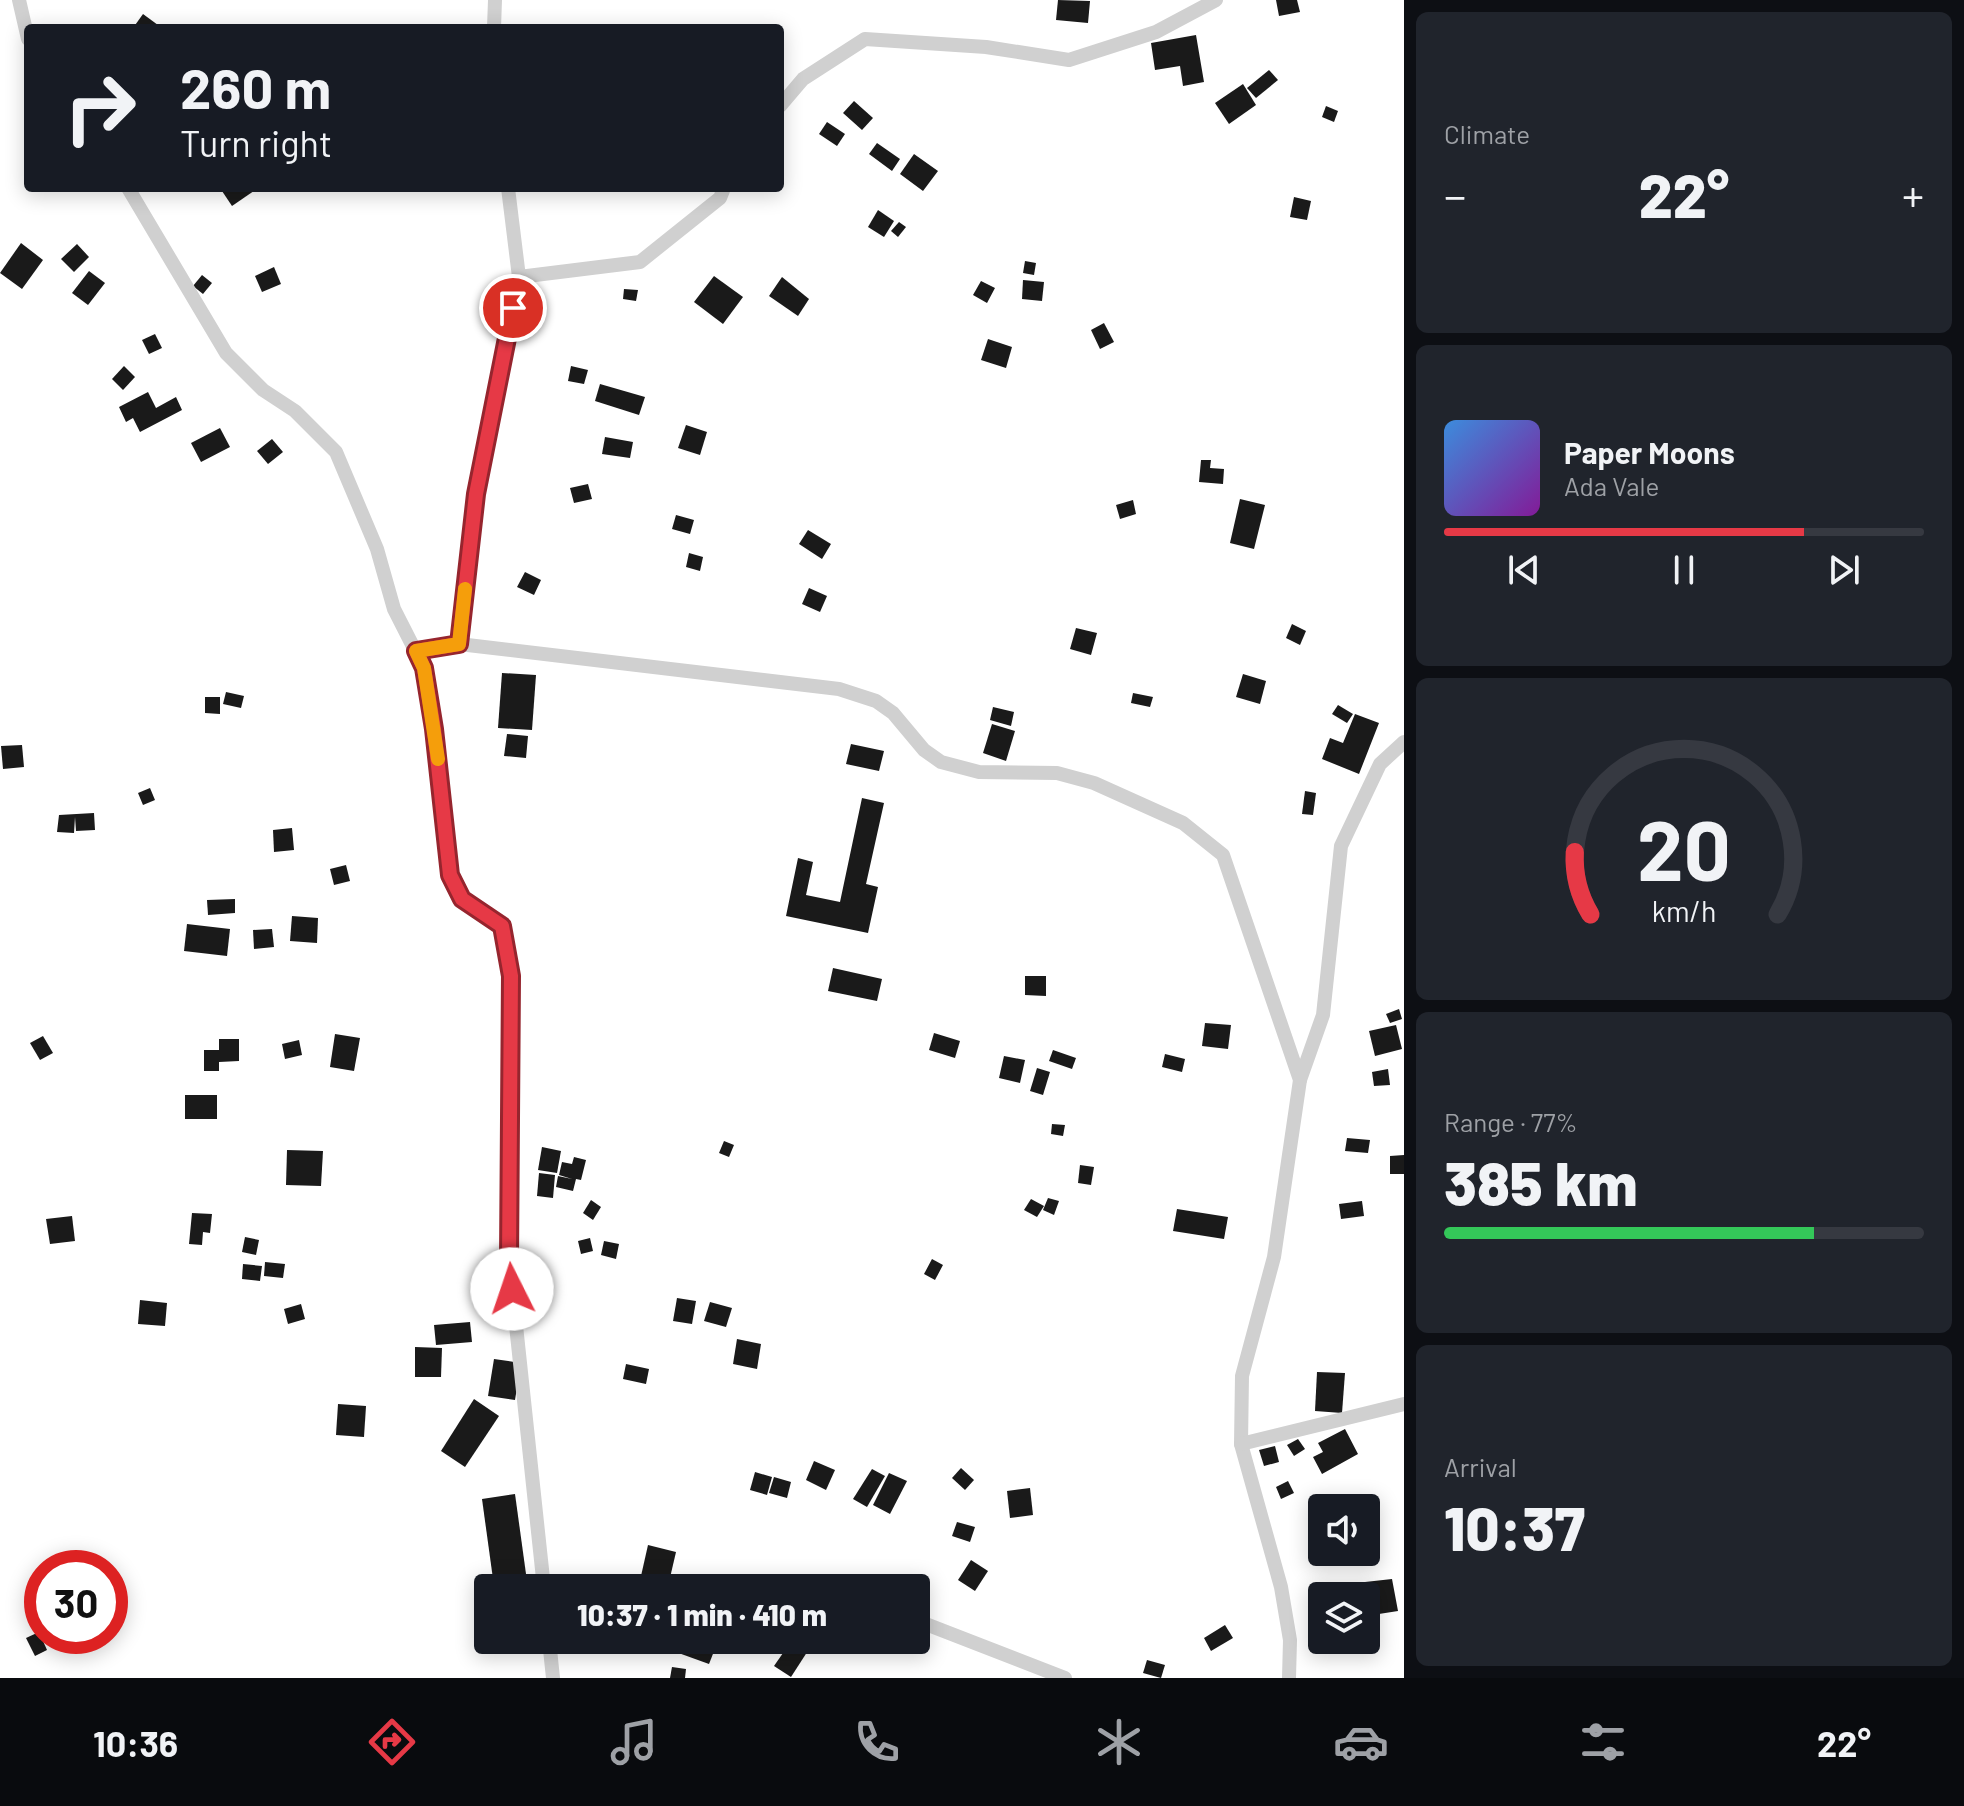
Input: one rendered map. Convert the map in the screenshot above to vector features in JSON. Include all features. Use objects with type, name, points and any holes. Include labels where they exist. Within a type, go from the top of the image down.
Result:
[{"type":"street","points":[[19,0],[25,24]]},
{"type":"street","points":[[494,24],[495,0]]},
{"type":"street","points":[[784,101],[803,79],[865,39],[986,47],[1069,60],[1156,32],[1216,0]]},
{"type":"street","points":[[130,192],[226,353],[263,390],[295,411],[336,452],[377,549],[394,609],[424,668],[450,875],[462,899],[502,926],[508,946],[511,976],[509,1260],[543,1574]]},
{"type":"street","points":[[459,644],[476,494],[519,277],[508,192]]},
{"type":"street","points":[[519,277],[640,262],[720,198],[722,192]]},
{"type":"street","points":[[416,651],[459,644],[839,689],[876,701],[893,713],[924,750],[941,762],[979,772],[1057,773],[1094,783],[1183,823],[1223,855],[1300,1080]]},
{"type":"street","points":[[1289,1678],[1290,1640],[1281,1587],[1241,1444],[1242,1376],[1274,1257],[1300,1080],[1323,1015],[1341,846],[1380,764],[1404,742]]},
{"type":"street","points":[[1241,1444],[1404,1404]]},
{"type":"street","points":[[930,1626],[1065,1678]]},
{"type":"street","points":[[550,1654],[553,1678]]},
{"type":"building","points":[[1058,0],[1090,1],[1088,23],[1056,20]]},
{"type":"building","points":[[1276,0],[1297,0],[1300,12],[1279,16]]},
{"type":"building","points":[[143,14],[157,24],[136,24]]},
{"type":"building","points":[[1196,35],[1204,82],[1183,86],[1180,66],[1155,70],[1151,43]]},
{"type":"building","points":[[1269,70],[1278,80],[1256,98],[1247,88]]},
{"type":"building","points":[[1243,84],[1256,105],[1229,124],[1215,103]]},
{"type":"building","points":[[854,101],[873,118],[862,130],[843,113]]},
{"type":"building","points":[[1326,106],[1338,111],[1334,122],[1322,117]]},
{"type":"building","points":[[827,122],[845,134],[837,146],[819,134]]},
{"type":"building","points":[[877,143],[900,159],[892,171],[869,154]]},
{"type":"building","points":[[914,154],[938,171],[923,191],[900,174]]},
{"type":"building","points":[[223,192],[252,192],[232,206]]},
{"type":"building","points":[[1294,197],[1311,201],[1307,220],[1290,217]]},
{"type":"building","points":[[878,210],[894,221],[884,237],[868,227]]},
{"type":"building","points":[[899,222],[906,227],[898,237],[891,231]]},
{"type":"building","points":[[21,243],[43,260],[22,289],[0,273]]},
{"type":"building","points":[[77,244],[89,257],[74,272],[61,259]]},
{"type":"building","points":[[1025,261],[1036,263],[1034,275],[1023,273]]},
{"type":"building","points":[[274,267],[281,284],[262,292],[255,276]]},
{"type":"building","points":[[89,271],[105,283],[88,305],[72,293]]},
{"type":"building","points":[[202,275],[212,283],[203,294],[193,286]]},
{"type":"building","points":[[714,276],[743,297],[723,324],[694,302]]},
{"type":"building","points":[[782,277],[809,299],[798,316],[769,296]]},
{"type":"building","points":[[1023,280],[1044,282],[1042,301],[1022,299]]},
{"type":"building","points":[[981,281],[995,288],[987,303],[973,295]]},
{"type":"building","points":[[624,289],[638,290],[636,301],[623,299]]},
{"type":"building","points":[[1104,323],[1114,342],[1100,349],[1091,330]]},
{"type":"building","points":[[155,334],[162,348],[149,354],[142,340]]},
{"type":"building","points":[[988,339],[1012,347],[1006,368],[981,360]]},
{"type":"building","points":[[124,366],[135,377],[123,390],[112,379]]},
{"type":"building","points":[[571,366],[588,370],[584,384],[568,381]]},
{"type":"building","points":[[600,384],[645,397],[639,415],[595,401]]},
{"type":"building","points":[[148,392],[156,408],[176,397],[182,410],[140,432],[133,418],[126,422],[119,407]]},
{"type":"building","points":[[686,425],[707,432],[700,455],[678,448]]},
{"type":"building","points":[[220,428],[230,447],[201,462],[191,443]]},
{"type":"building","points":[[605,437],[633,442],[630,458],[602,454]]},
{"type":"building","points":[[272,439],[283,452],[268,464],[257,451]]},
{"type":"building","points":[[1201,460],[1211,460],[1210,468],[1224,469],[1223,484],[1199,482]]},
{"type":"building","points":[[588,484],[592,499],[574,503],[570,488]]},
{"type":"building","points":[[1240,499],[1265,505],[1254,549],[1230,543]]},
{"type":"building","points":[[1133,500],[1136,514],[1120,519],[1116,505]]},
{"type":"building","points":[[676,515],[694,520],[690,534],[672,529]]},
{"type":"building","points":[[808,530],[831,544],[822,559],[799,544]]},
{"type":"building","points":[[689,553],[703,557],[700,571],[686,567]]},
{"type":"building","points":[[525,572],[541,580],[534,595],[517,587]]},
{"type":"building","points":[[809,588],[827,596],[820,612],[802,604]]},
{"type":"building","points":[[1292,624],[1306,631],[1300,645],[1286,638]]},
{"type":"building","points":[[1076,628],[1097,633],[1091,655],[1070,649]]},
{"type":"building","points":[[502,673],[536,675],[532,730],[498,728]]},
{"type":"building","points":[[1243,674],[1266,681],[1260,704],[1236,697]]},
{"type":"building","points":[[226,692],[244,696],[241,708],[223,704]]},
{"type":"building","points":[[1133,693],[1153,697],[1150,707],[1131,703]]},
{"type":"building","points":[[205,697],[220,697],[220,714],[205,713]]},
{"type":"building","points":[[1338,705],[1353,714],[1347,723],[1332,714]]},
{"type":"building","points":[[993,707],[1014,712],[1011,726],[990,720]]},
{"type":"building","points":[[1355,714],[1379,723],[1359,774],[1322,759],[1330,738],[1343,743]]},
{"type":"building","points":[[992,724],[1015,731],[1006,761],[983,753]]},
{"type":"building","points":[[507,734],[528,736],[526,758],[504,756]]},
{"type":"building","points":[[851,744],[884,751],[879,771],[846,764]]},
{"type":"building","points":[[22,745],[24,767],[3,769],[1,746]]},
{"type":"building","points":[[150,788],[155,800],[143,805],[138,793]]},
{"type":"building","points":[[1305,791],[1316,793],[1313,815],[1302,814]]},
{"type":"building","points":[[862,798],[884,803],[866,884],[878,887],[868,933],[786,916],[798,858],[813,862],[806,895],[840,902]]},
{"type":"building","points":[[94,813],[95,830],[76,831],[75,817],[74,833],[57,832],[59,815]]},
{"type":"building","points":[[292,828],[294,850],[274,852],[273,830]]},
{"type":"building","points":[[346,865],[350,881],[334,885],[330,869]]},
{"type":"building","points":[[235,899],[235,913],[208,915],[207,900]]},
{"type":"building","points":[[292,916],[318,918],[317,943],[290,941]]},
{"type":"building","points":[[187,924],[230,929],[227,956],[184,951]]},
{"type":"building","points":[[272,929],[274,947],[254,949],[253,930]]},
{"type":"building","points":[[833,968],[882,979],[877,1001],[828,991]]},
{"type":"building","points":[[1025,976],[1046,976],[1046,996],[1025,995]]},
{"type":"building","points":[[1399,1009],[1402,1019],[1390,1023],[1386,1014]]},
{"type":"building","points":[[1205,1023],[1231,1025],[1228,1049],[1202,1046]]},
{"type":"building","points":[[1396,1025],[1402,1049],[1375,1056],[1369,1031]]},
{"type":"building","points":[[934,1033],[960,1041],[955,1058],[929,1050]]},
{"type":"building","points":[[335,1034],[360,1038],[354,1071],[330,1067]]},
{"type":"building","points":[[43,1036],[53,1053],[40,1060],[30,1043]]},
{"type":"building","points":[[219,1039],[239,1039],[239,1061],[219,1062],[219,1071],[204,1071],[204,1050],[219,1050]]},
{"type":"building","points":[[299,1040],[302,1055],[285,1059],[282,1044]]},
{"type":"building","points":[[1053,1050],[1076,1058],[1072,1069],[1049,1061]]},
{"type":"building","points":[[1165,1054],[1185,1059],[1182,1072],[1162,1067]]},
{"type":"building","points":[[1004,1056],[1025,1060],[1020,1083],[999,1078]]},
{"type":"building","points":[[1037,1068],[1050,1072],[1043,1095],[1030,1091]]},
{"type":"building","points":[[1388,1069],[1390,1085],[1374,1086],[1372,1072]]},
{"type":"building","points":[[185,1095],[217,1095],[217,1119],[185,1119]]},
{"type":"building","points":[[1052,1124],[1065,1125],[1063,1136],[1051,1134]]},
{"type":"building","points":[[1347,1138],[1370,1140],[1368,1153],[1345,1151]]},
{"type":"building","points":[[724,1141],[734,1145],[729,1157],[719,1153]]},
{"type":"building","points":[[542,1147],[561,1151],[557,1173],[538,1170]]},
{"type":"building","points":[[287,1150],[323,1151],[321,1186],[286,1185]]},
{"type":"building","points":[[1404,1155],[1404,1174],[1390,1174],[1390,1156]]},
{"type":"building","points":[[574,1157],[586,1160],[581,1180],[576,1179],[573,1191],[556,1187],[558,1176],[572,1179],[559,1175],[562,1162],[572,1164]]},
{"type":"building","points":[[1080,1165],[1094,1167],[1091,1185],[1078,1183]]},
{"type":"building","points":[[539,1173],[555,1175],[553,1198],[537,1196]]},
{"type":"building","points":[[1048,1198],[1059,1201],[1054,1215],[1043,1210]]},
{"type":"building","points":[[1031,1199],[1044,1206],[1037,1217],[1024,1210]]},
{"type":"building","points":[[591,1200],[601,1207],[593,1220],[583,1213]]},
{"type":"building","points":[[1362,1201],[1364,1216],[1341,1219],[1339,1204]]},
{"type":"building","points":[[1177,1209],[1228,1217],[1224,1239],[1173,1231]]},
{"type":"building","points":[[192,1213],[212,1214],[210,1233],[203,1232],[202,1245],[189,1244]]},
{"type":"building","points":[[72,1216],[75,1241],[50,1244],[46,1219]]},
{"type":"building","points":[[245,1237],[259,1240],[256,1255],[242,1252]]},
{"type":"building","points":[[590,1238],[593,1251],[581,1254],[578,1241]]},
{"type":"building","points":[[604,1241],[619,1244],[616,1259],[601,1255]]},
{"type":"building","points":[[932,1259],[943,1265],[935,1280],[924,1274]]},
{"type":"building","points":[[265,1262],[285,1264],[283,1278],[264,1276]]},
{"type":"building","points":[[243,1264],[262,1266],[260,1281],[242,1279]]},
{"type":"building","points":[[677,1298],[696,1301],[692,1324],[673,1321]]},
{"type":"building","points":[[140,1300],[167,1303],[165,1326],[138,1324]]},
{"type":"building","points":[[710,1302],[732,1308],[726,1327],[704,1321]]},
{"type":"building","points":[[301,1304],[305,1319],[288,1324],[284,1309]]},
{"type":"building","points":[[470,1322],[472,1342],[436,1345],[434,1325]]},
{"type":"building","points":[[737,1339],[761,1344],[757,1369],[733,1364]]},
{"type":"building","points":[[415,1347],[442,1348],[441,1377],[415,1377]]},
{"type":"building","points":[[494,1359],[521,1363],[515,1400],[488,1396]]},
{"type":"building","points":[[626,1364],[649,1369],[646,1384],[623,1379]]},
{"type":"building","points":[[1317,1372],[1345,1373],[1342,1413],[1315,1411]]},
{"type":"building","points":[[474,1399],[499,1416],[465,1467],[441,1451]]},
{"type":"building","points":[[338,1404],[366,1406],[364,1437],[336,1435]]},
{"type":"building","points":[[1345,1429],[1358,1454],[1322,1474],[1313,1457],[1323,1452],[1318,1443]]},
{"type":"building","points":[[1298,1439],[1305,1449],[1294,1456],[1287,1445]]},
{"type":"building","points":[[1275,1446],[1279,1462],[1264,1466],[1259,1450]]},
{"type":"building","points":[[814,1461],[835,1470],[826,1490],[806,1480]]},
{"type":"building","points":[[961,1468],[974,1480],[965,1490],[952,1478]]},
{"type":"building","points":[[872,1469],[885,1476],[867,1507],[853,1499]]},
{"type":"building","points":[[755,1472],[772,1477],[767,1495],[750,1490]]},
{"type":"building","points":[[889,1473],[907,1481],[890,1514],[873,1505]]},
{"type":"building","points":[[774,1477],[791,1482],[787,1498],[769,1493]]},
{"type":"building","points":[[1288,1481],[1294,1493],[1281,1499],[1276,1487]]},
{"type":"building","points":[[1030,1488],[1033,1515],[1010,1518],[1007,1491]]},
{"type":"building","points":[[515,1494],[526,1574],[492,1574],[482,1499]]},
{"type":"building","points":[[957,1522],[975,1527],[970,1542],[952,1536]]},
{"type":"building","points":[[648,1545],[676,1552],[671,1574],[641,1574]]},
{"type":"building","points":[[971,1560],[988,1571],[975,1591],[958,1580]]},
{"type":"building","points":[[1392,1579],[1398,1611],[1380,1614],[1380,1582],[1365,1582]]},
{"type":"building","points":[[1225,1625],[1233,1638],[1211,1651],[1204,1638]]},
{"type":"building","points":[[681,1654],[713,1654],[709,1664]]},
{"type":"building","points":[[782,1654],[806,1654],[791,1677],[774,1666]]},
{"type":"building","points":[[1147,1660],[1165,1665],[1161,1678],[1143,1673]]},
{"type":"building","points":[[672,1667],[686,1669],[685,1678],[670,1678]]},
{"type":"slow traffic","points":[[438,759],[424,668],[416,651],[459,644],[465,589]]},
{"type":"route","points":[[512,1289],[509,1260],[511,976],[508,946],[502,926],[462,899],[450,875],[434,729],[424,668],[416,651],[459,644],[476,494],[513,308]]}]
